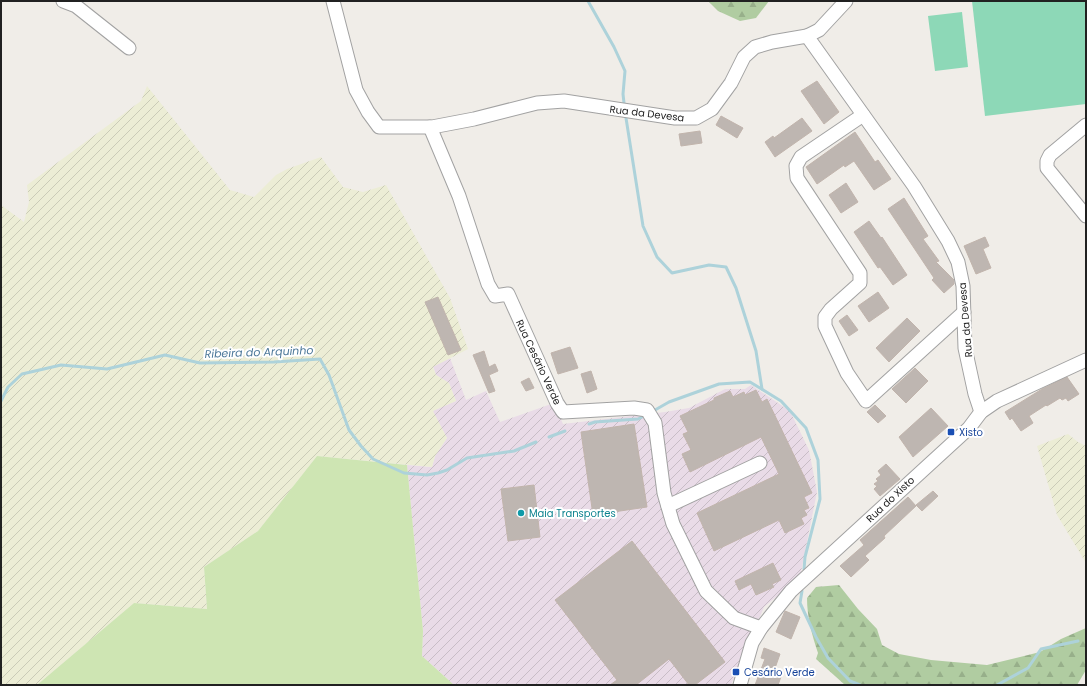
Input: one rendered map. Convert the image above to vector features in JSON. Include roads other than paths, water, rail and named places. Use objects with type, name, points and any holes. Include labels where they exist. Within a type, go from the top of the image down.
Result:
[{"type":"street","points":[[63,1],[76,6],[129,48]]},
{"type":"street","name":"Rua da Devesa","points":[[333,1],[356,90],[368,112],[379,126],[430,128],[474,119],[537,103],[564,101],[675,118],[696,118],[712,108],[732,82],[744,57],[755,47],[772,42],[808,36],[863,116],[914,186],[948,241],[958,262],[963,286],[965,348],[975,394],[981,412]]},
{"type":"street","points":[[808,36],[818,30],[846,1]]},
{"type":"street","points":[[863,116],[801,157],[796,166],[797,178],[860,273],[860,283],[825,317],[825,326],[847,373],[866,401],[964,312]]},
{"type":"street","points":[[1086,125],[1050,155],[1047,161],[1047,168],[1086,216]]},
{"type":"street","name":"Rua Cesário Verde","points":[[430,128],[459,196],[488,284],[495,296],[508,294],[557,403],[563,412],[634,408],[646,410],[655,423],[664,492],[673,524],[706,591],[734,618],[761,628]]},
{"type":"street","name":"Rua do Xisto","points":[[740,685],[752,643],[761,628],[791,591],[969,428],[981,412],[997,401],[1086,360]]},
{"type":"street","points":[[668,506],[760,463]]},
{"type":"waterway","points":[[588,1],[614,47],[625,71],[623,94],[624,103]]},
{"type":"waterway","points":[[626,118],[643,226],[657,257],[672,273],[709,265],[726,267],[736,288],[756,351],[762,389]]},
{"type":"waterway","name":"Ribeira do Arquinho","points":[[1,401],[8,387],[22,374],[61,365],[107,369],[165,355],[200,363],[274,362],[320,359],[329,375],[349,430],[373,459],[404,473],[427,475],[438,473],[447,470],[467,458],[514,451],[536,442]]},
{"type":"waterway","name":"Ribeira do Arquinho","points":[[655,410],[669,402],[719,384],[750,382],[781,401],[806,428],[818,460],[820,499],[805,557],[804,569]]},
{"type":"waterway","name":"Ribeira do Arquinho","points":[[589,424],[595,422],[638,419],[642,417]]},
{"type":"waterway","name":"Ribeira do Arquinho","points":[[549,437],[565,431]]},
{"type":"waterway","name":"Ribeira do Arquinho","points":[[802,591],[800,603],[828,658],[850,681],[860,685]]},
{"type":"waterway","name":"Ribeira do Arquinho","points":[[997,685],[1028,668],[1041,649],[1078,641]]},
{"type":"place","name":"Xisto","points":[[951,432]]},
{"type":"place","name":"Maia Transportes","points":[[521,513]]},
{"type":"place","name":"Cesário Verde","points":[[736,672]]}]
